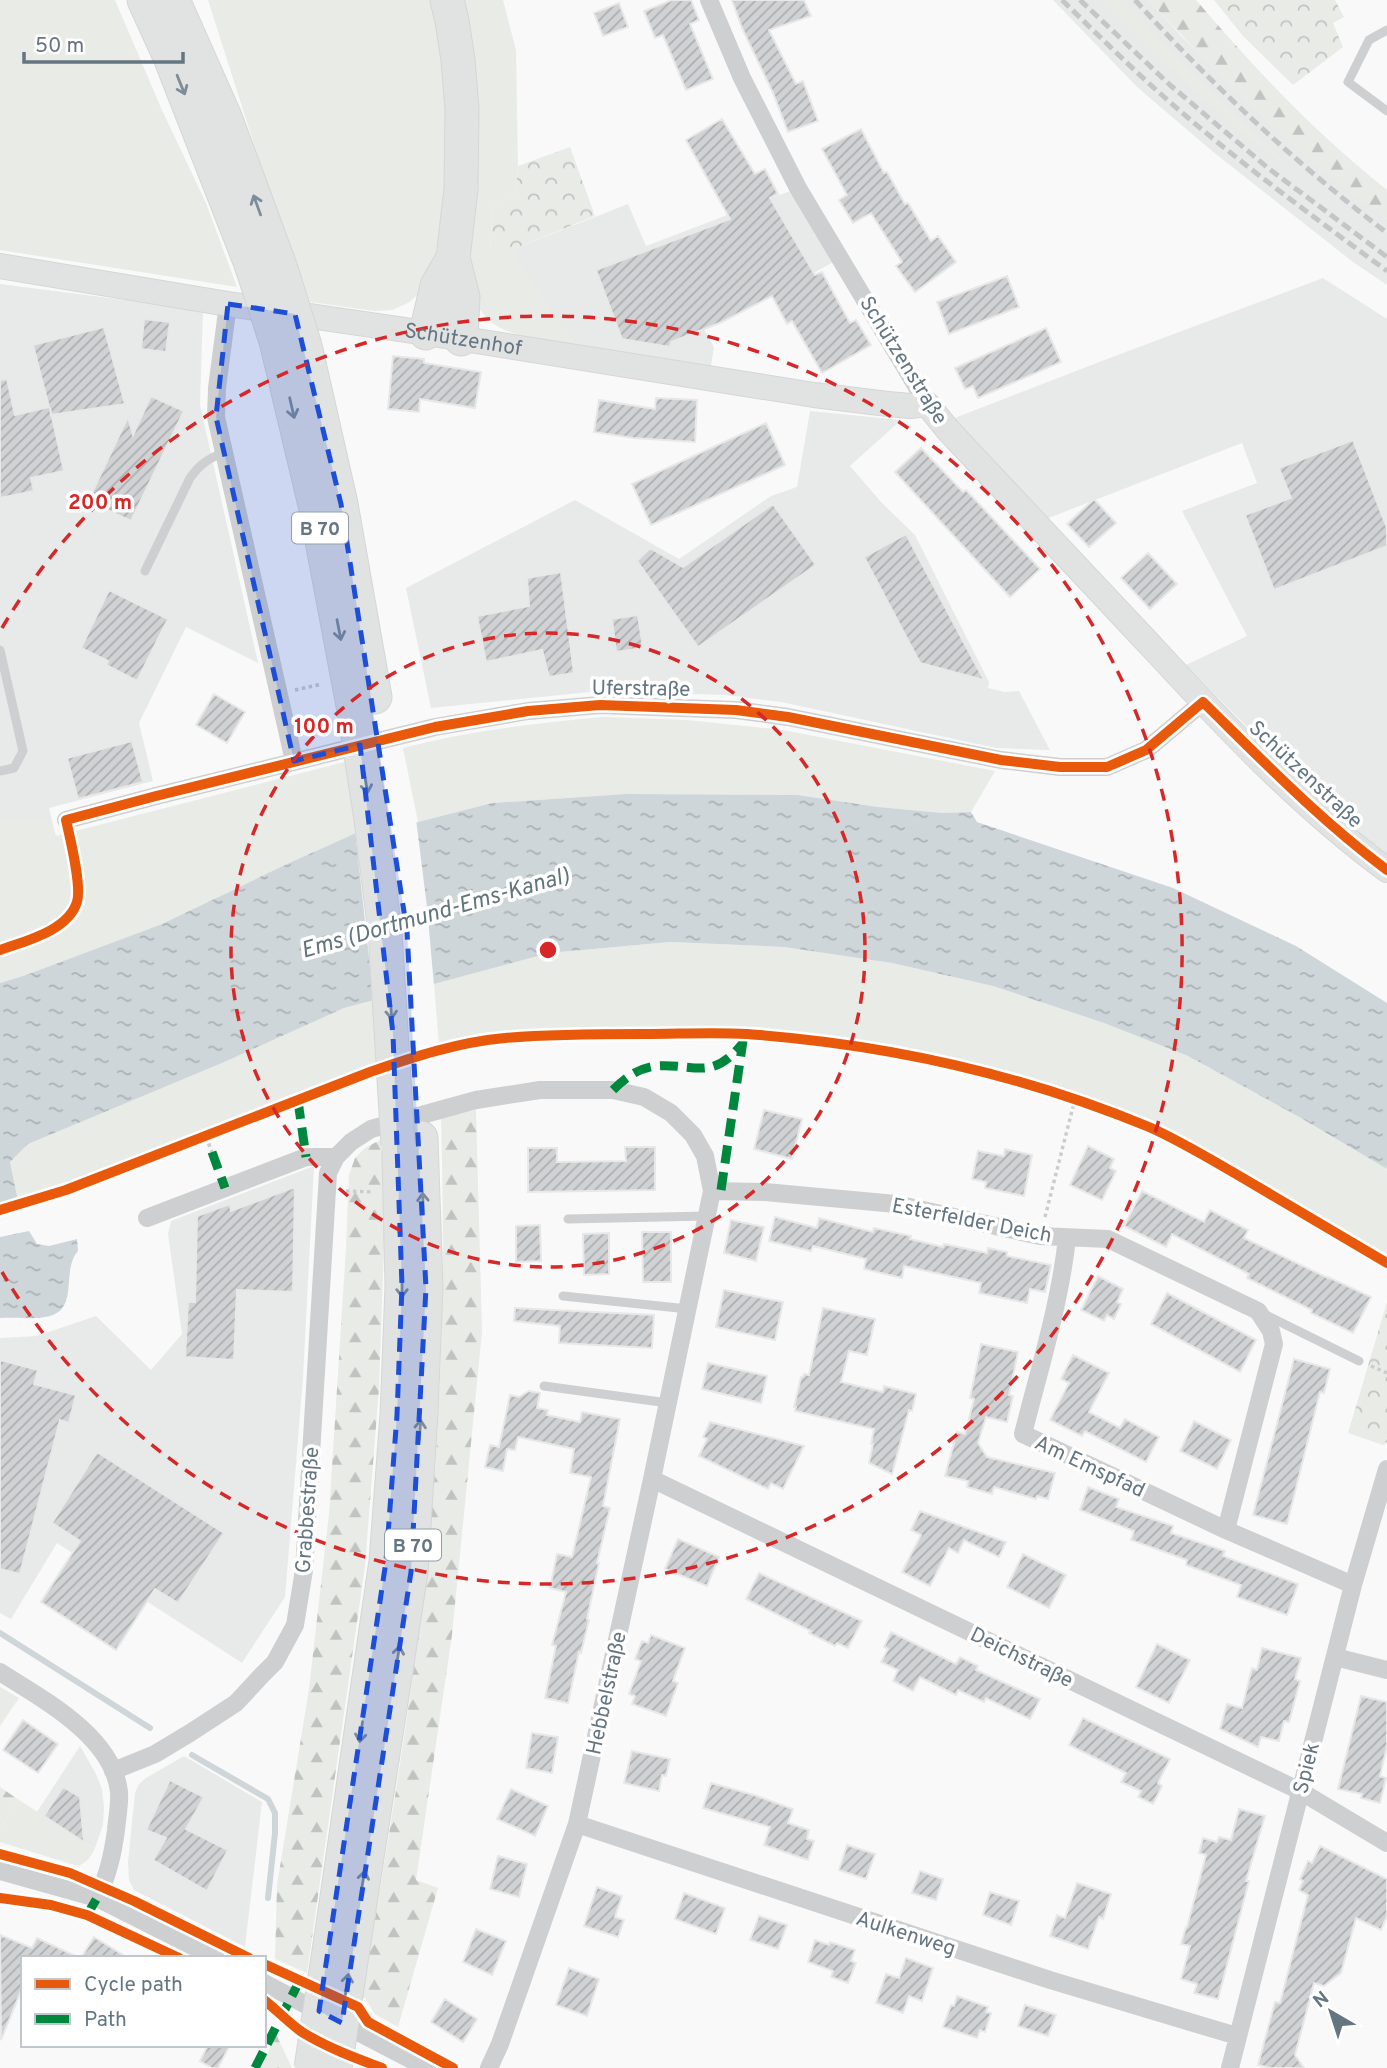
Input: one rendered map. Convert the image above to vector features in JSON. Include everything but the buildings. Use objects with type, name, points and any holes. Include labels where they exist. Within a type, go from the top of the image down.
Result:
[{"type":"highway","name":"B 70","points":[[144,0],[266,267]]},
{"type":"highway","name":"B 70","points":[[173,0],[225,117],[266,267],[341,505],[366,713],[394,816],[408,931],[410,1142],[426,1288],[411,1573],[342,1943],[311,2068]]},
{"type":"highway","points":[[194,43],[197,0]]},
{"type":"highway","points":[[447,0],[458,60],[463,109],[461,190],[453,258],[463,296],[461,339]]},
{"type":"highway","points":[[426,333],[437,286],[453,258]]},
{"type":"highway","name":"B 70","points":[[335,2068],[342,1943]]},
{"type":"street","name":"Schützenstraße","points":[[709,0],[742,78],[798,188],[927,404],[948,430],[1203,702],[1306,803],[1387,870]]},
{"type":"street","name":"Schützenhof","points":[[0,266],[814,395],[910,406],[927,404]]},
{"type":"street","points":[[228,304],[216,417],[295,761]]},
{"type":"street","name":"Uferstraße","points":[[66,820],[460,721],[528,711],[600,705],[736,710],[788,717],[1001,760],[1107,767],[1146,750],[1203,702]]},
{"type":"street","points":[[147,1218],[306,1157],[336,1157],[351,1142],[371,1129],[476,1100],[540,1090],[612,1090],[644,1097],[671,1113],[693,1135],[705,1156],[712,1191]]},
{"type":"street","name":"Grabbestraße","points":[[113,1771],[155,1754],[236,1703],[275,1662],[295,1625],[304,1570],[327,1181],[336,1157]]},
{"type":"street","name":"Esterfelder Deich","points":[[712,1191],[765,1192],[896,1204],[1040,1236],[1108,1239],[1258,1311]]},
{"type":"street","name":"Hebbelstraße","points":[[489,2068],[500,2044],[577,1824],[712,1191]]},
{"type":"street","name":"Am Emspfad","points":[[1067,1238],[1060,1283],[1023,1434],[1226,1530],[1353,1585]]},
{"type":"street","points":[[1226,1530],[1274,1344],[1271,1331],[1258,1311]]},
{"type":"street","name":"Spiek","points":[[1230,2068],[1353,1585],[1387,1469]]},
{"type":"street","name":"Deichstraße","points":[[652,1479],[1300,1791],[1387,1843]]},
{"type":"street","points":[[1335,1657],[1387,1670]]},
{"type":"street","points":[[0,1672],[79,1726],[102,1752],[113,1771],[119,1791],[118,1814],[113,1853],[97,1898]]},
{"type":"street","name":"Aulkenweg","points":[[577,1824],[1037,1976],[1237,2036]]},
{"type":"street","points":[[0,1871],[97,1898],[212,1956]]},
{"type":"street","points":[[266,1984],[427,2068]]},
{"type":"lane","points":[[1387,30],[1369,40],[1349,82],[1387,111]]},
{"type":"lane","points":[[145,571],[190,478],[206,460],[224,452]]},
{"type":"lane","points":[[0,650],[23,751],[14,768],[0,771]]},
{"type":"lane","points":[[568,1219],[707,1216]]},
{"type":"lane","points":[[563,1296],[688,1309]]},
{"type":"lane","points":[[1258,1311],[1359,1361]]},
{"type":"lane","points":[[544,1386],[668,1403]]},
{"type":"path","points":[[280,694],[325,683]]},
{"type":"path","points":[[1040,1236],[1075,1099]]},
{"type":"path","points":[[206,1137],[212,1152]]},
{"type":"path","points":[[338,1190],[376,1192]]},
{"type":"highlighted area","points":[[228,304],[295,314],[341,504],[407,931],[426,1288],[411,1572],[342,2023],[319,2011],[386,1561],[397,1415],[402,1286],[393,1034],[360,745],[294,761],[216,417]]},
{"type":"shaded area","points":[[1053,0],[1149,0],[1181,36],[1259,113],[1332,177],[1387,219],[1387,285],[1353,262],[1212,151],[1137,87]]},
{"type":"shaded area","points":[[798,188],[841,258],[704,329],[714,347],[711,366],[575,345],[516,260],[516,248],[628,204],[646,246]]},
{"type":"shaded area","points":[[1323,278],[1387,319],[1387,854],[1364,838],[1308,789],[1186,665],[1247,636],[1182,511],[1257,483],[1242,443],[1046,519],[952,419]]},
{"type":"shaded area","points":[[0,284],[203,310],[200,405],[258,663],[186,627],[139,723],[153,781],[49,808],[52,821],[0,821]]},
{"type":"shaded area","points":[[810,411],[901,420],[850,466],[881,502],[915,535],[989,682],[988,688],[1005,692],[1019,691],[1050,750],[996,748],[781,702],[725,695],[600,691],[431,708],[406,588],[575,500],[679,559],[771,496],[797,487]]},
{"type":"shaded area","points":[[314,1166],[303,1378],[285,1597],[242,1663],[57,1543],[11,1619],[0,1613],[0,1338],[37,1336],[96,1316],[151,1370],[182,1334],[168,1234],[171,1221]]},
{"type":"shaded area","points":[[80,1746],[102,1789],[103,1825],[95,1848],[37,1812]]},
{"type":"shaded area","points":[[184,1756],[262,1802],[245,1947],[134,1890],[129,1880],[128,1862],[135,1793],[146,1778]]},
{"type":"green space","points":[[0,0],[115,0],[161,108],[206,203],[237,287],[0,250]]},
{"type":"green space","points":[[208,0],[433,0],[446,61],[446,194],[434,265],[421,292],[408,303],[392,310],[374,311],[304,301]]},
{"type":"green space","points":[[461,0],[503,0],[516,50],[516,191],[493,208],[490,248],[516,248],[517,260],[575,345],[522,336],[497,326],[479,308],[470,287]]},
{"type":"green space","points":[[1101,0],[1124,0],[1206,87],[1295,173],[1238,130],[1165,64]]},
{"type":"green space","points":[[1149,0],[1196,0],[1287,100],[1387,190],[1387,219],[1292,144],[1204,59]]},
{"type":"green space","points":[[1214,0],[1335,0],[1344,17],[1333,23],[1343,47],[1293,85],[1243,36]]},
{"type":"green space","points":[[570,147],[595,216],[516,248],[490,248],[493,208],[516,191],[518,166]]},
{"type":"green space","points":[[603,717],[687,720],[783,730],[995,771],[971,812],[943,813],[878,807],[798,795],[626,794],[492,803],[418,822],[403,748],[503,728]]},
{"type":"green space","points":[[348,761],[356,833],[162,924],[0,983],[0,821],[52,821],[56,836]]},
{"type":"green space","points":[[670,942],[784,947],[892,963],[993,986],[1104,1023],[1188,1056],[1387,1169],[1387,1257],[1154,1123],[1034,1079],[901,1049],[802,1034],[746,1031],[500,1033],[439,1045],[434,983],[549,953]]},
{"type":"green space","points":[[374,999],[378,1065],[186,1141],[18,1201],[10,1162],[28,1144],[344,1008]]},
{"type":"green space","points":[[476,1110],[482,1332],[452,1635],[416,1880],[438,1888],[398,2027],[375,2014],[362,1997],[407,1716],[433,1494],[442,1333],[441,1118]]},
{"type":"green space","points":[[384,1138],[385,1217],[379,1388],[365,1566],[307,1973],[275,1959],[277,1885],[309,1689],[329,1514],[349,1175],[355,1158],[365,1148]]},
{"type":"green space","points":[[1387,1302],[1387,1442],[1383,1445],[1348,1433]]},
{"type":"green space","points":[[0,1687],[19,1698],[0,1726]]},
{"type":"green space","points":[[0,1787],[19,1800],[0,1828]]},
{"type":"green space","points":[[19,1800],[95,1848],[88,1859],[78,1866],[0,1842],[0,1828]]},
{"type":"green space","points":[[276,2034],[292,2068],[261,2068]]},
{"type":"water","name":"Ems (Dortmund-Ems-Kanal)","points":[[626,794],[798,795],[878,807],[943,813],[971,812],[977,822],[1173,888],[1296,946],[1387,1003],[1387,1169],[1188,1056],[1104,1023],[993,986],[892,963],[784,947],[670,942],[549,953],[344,1008],[224,1062],[28,1144],[10,1162],[18,1201],[0,1206],[0,983],[162,924],[356,833],[418,822],[492,803]]},
{"type":"water","points":[[29,1231],[37,1244],[49,1246],[77,1239],[78,1251],[73,1259],[67,1297],[59,1312],[50,1316],[0,1318],[0,1237]]},
{"type":"pier","points":[[416,819],[434,986],[374,1003],[355,830]]},
{"type":"waterway","points":[[0,1633],[150,1728]]},
{"type":"waterway","points":[[192,1755],[268,1799],[275,1813],[268,1898]]},
{"type":"railway","points":[[1062,0],[1137,72],[1217,142],[1387,271]]},
{"type":"railway","points":[[1080,0],[1170,85],[1268,168],[1387,257]]},
{"type":"railway","points":[[1135,0],[1256,122],[1320,179],[1387,233]]},
{"type":"marked path","points":[[721,1190],[744,1034]]},
{"type":"marked path","points":[[613,1090],[632,1074],[649,1067],[711,1067],[731,1056],[742,1044]]},
{"type":"marked path","points":[[298,1101],[306,1157]]},
{"type":"marked path","points":[[212,1152],[225,1188]]},
{"type":"marked path","points":[[87,1915],[97,1898]]},
{"type":"marked path","points":[[266,2046],[300,1980]]},
{"type":"marked path","points":[[255,2068],[266,2047]]},
{"type":"cycle path","points":[[0,950],[44,934],[72,912],[77,902],[78,885],[66,820],[435,727],[528,711],[600,705],[736,710],[788,717],[1001,760],[1060,767],[1107,767],[1146,750],[1203,702],[1315,810],[1387,870]]},
{"type":"cycle path","points":[[0,1210],[66,1190],[370,1072],[453,1047],[488,1040],[540,1036],[734,1033],[850,1045],[952,1064],[1101,1108],[1187,1146],[1387,1263]]},
{"type":"cycle path","points":[[0,1854],[70,1873],[134,1901],[245,1956]]},
{"type":"cycle path","points":[[0,1898],[51,1905],[87,1915],[175,1956]]},
{"type":"cycle path","points":[[266,1965],[358,2007],[368,2022],[453,2068]]},
{"type":"cycle path","points":[[266,2002],[297,2029],[311,2037],[382,2068]]}]
